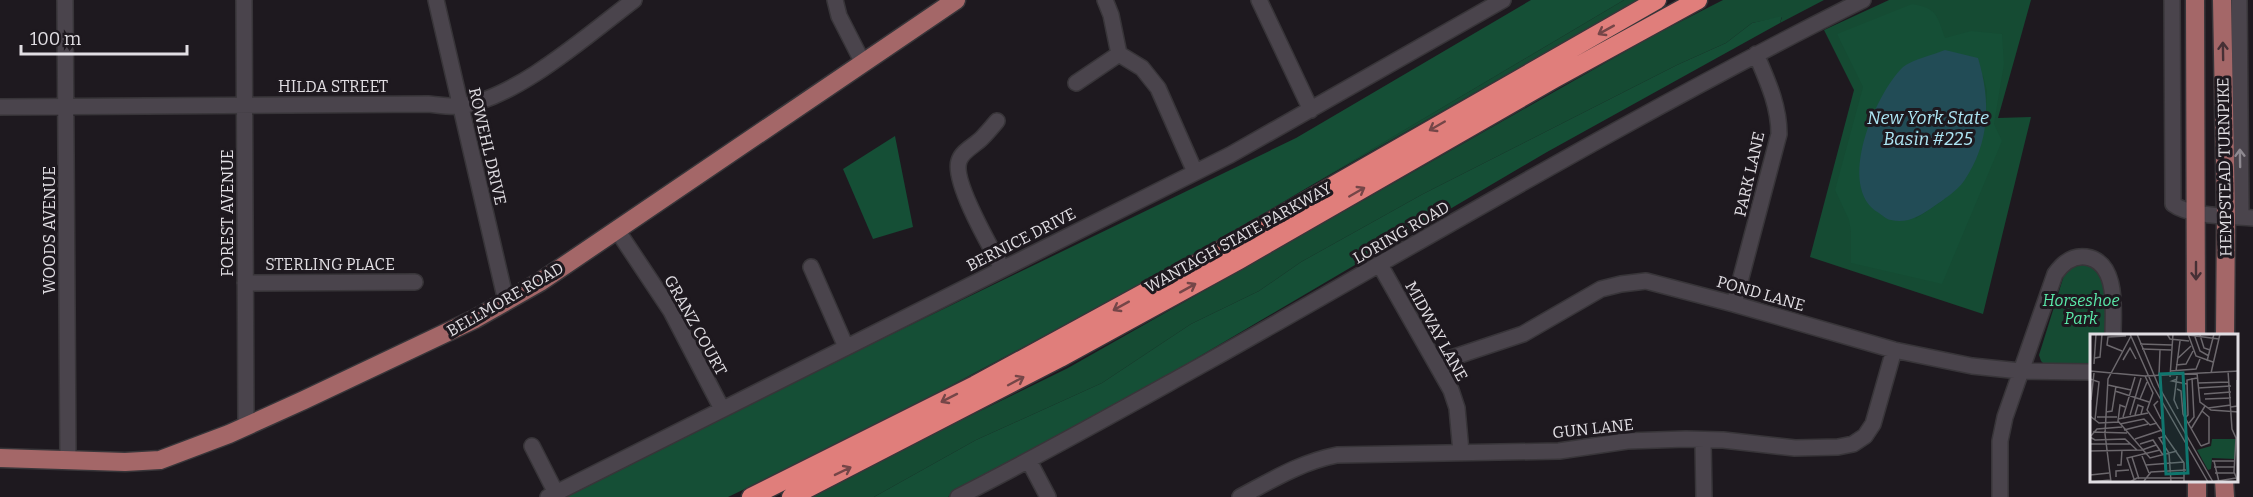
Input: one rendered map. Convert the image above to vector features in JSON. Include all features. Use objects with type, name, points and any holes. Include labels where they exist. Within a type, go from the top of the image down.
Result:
[{"type":"highway","name":"WANTAGH STATE PARKWAY","points":[[751,497],[947,399],[1154,288],[1657,0]]},
{"type":"highway","name":"WANTAGH STATE PARKWAY","points":[[791,497],[1060,358],[1239,260],[1554,79],[1698,0]]},
{"type":"main road","name":"BELLMORE ROAD","points":[[0,458],[125,462],[160,460],[229,434],[465,324],[540,282],[956,0]]},
{"type":"main road","name":"HEMPSTEAD TURNPIKE","points":[[2195,0],[2196,334]]},
{"type":"main road","name":"HEMPSTEAD TURNPIKE","points":[[2222,0],[2240,217],[2225,334]]},
{"type":"street","name":"WOODS AVENUE","points":[[65,0],[68,460]]},
{"type":"street","name":"FOREST AVENUE","points":[[244,0],[246,426]]},
{"type":"street","name":"ROWEHL DRIVE","points":[[436,0],[506,301]]},
{"type":"street","name":"HILDA STREET","points":[[0,107],[428,104],[460,106],[496,95],[526,80],[634,0]]},
{"type":"street","points":[[835,0],[839,16],[862,63]]},
{"type":"street","points":[[1105,0],[1111,15],[1119,54],[1142,68],[1158,88],[1195,172]]},
{"type":"street","points":[[1260,0],[1311,110]]},
{"type":"street","name":"BERNICE DRIVE","points":[[552,495],[1195,172],[1311,110],[1503,0]]},
{"type":"street","name":"LORING ROAD","points":[[958,497],[1029,461],[1605,136],[1756,54],[1863,0]]},
{"type":"street","name":"HEMPSTEAD TURNPIKE","points":[[2239,0],[2240,217]]},
{"type":"street","name":"HEMPSTEAD TURNPIKE","points":[[2172,4],[2172,199],[2175,206],[2196,212]]},
{"type":"street","points":[[1076,83],[1119,54]]},
{"type":"street","name":"PARK LANE","points":[[1734,304],[1779,134],[1775,101],[1756,54]]},
{"type":"street","points":[[997,121],[963,155],[957,172],[973,212],[1002,268]]},
{"type":"street","points":[[2196,212],[2240,217]]},
{"type":"street","name":"GRANZ COURT","points":[[616,230],[671,310],[722,409]]},
{"type":"street","points":[[2000,497],[2000,441],[2005,417],[2055,274],[2067,261],[2084,257],[2096,260],[2108,274],[2113,301],[2113,334]]},
{"type":"street","name":"MIDWAY LANE","points":[[1380,265],[1451,390],[1457,408],[1461,452]]},
{"type":"street","points":[[811,267],[846,346]]},
{"type":"street","name":"POND LANE","points":[[1436,363],[1523,334],[1601,289],[1646,281],[1894,350],[1972,366],[2020,371],[2090,372]]},
{"type":"street","name":"STERLING PLACE","points":[[245,283],[416,282]]},
{"type":"street","name":"GUN LANE","points":[[1240,497],[1296,466],[1318,458],[1356,454],[1559,451],[1627,441],[1723,440],[1796,448],[1838,447],[1853,444],[1865,436],[1873,424],[1894,350]]},
{"type":"street","points":[[1703,441],[1704,497]]},
{"type":"street","points":[[532,446],[552,495]]},
{"type":"street","points":[[1029,461],[1048,497]]},
{"type":"green space","points":[[1531,0],[1624,0],[1175,266],[866,431],[728,497],[563,497],[628,462],[1296,138]]},
{"type":"green space","points":[[1624,0],[1639,0],[1301,191]]},
{"type":"green space","points":[[1723,0],[1824,0],[1780,23],[1782,17],[1752,23],[1726,43],[1677,65],[1423,194],[1301,262],[1259,291],[1191,324],[1102,383],[976,440],[874,497],[812,497],[898,451],[1068,368],[1656,34]]},
{"type":"green space","points":[[1889,0],[2031,0],[1998,118],[2031,117],[1983,314],[1810,257],[1854,90],[1824,30]]},
{"type":"green space","points":[[1912,4],[1927,8],[1935,14],[1945,38],[1971,31],[2002,34],[2004,64],[1994,124],[2002,141],[1942,284],[1851,263],[1849,220],[1835,190],[1863,87],[1837,34]],"holes":[[[1983,75],[1987,91],[1986,115],[1963,182],[1942,201],[1915,219]]]},
{"type":"green space","points":[[1782,16],[1780,23],[1547,152],[1025,459],[948,497],[874,497],[976,440],[1102,383],[1191,324],[1259,291],[1301,262],[1423,194],[1677,65],[1726,43],[1752,23]]},
{"type":"green space","points":[[895,136],[913,227],[873,239],[843,169]]},
{"type":"green space","name":"Horseshoe Park","points":[[2082,263],[2092,265],[2107,281],[2108,334],[2090,334],[2090,363],[2045,365],[2039,355],[2065,272]]},
{"type":"water","name":"New York State Basin #225","points":[[1945,50],[1978,58],[1986,106],[1986,121],[1979,152],[1964,181],[1950,195],[1913,218],[1902,221],[1889,220],[1866,201],[1860,183],[1860,163],[1864,141],[1881,98],[1903,67]]}]
